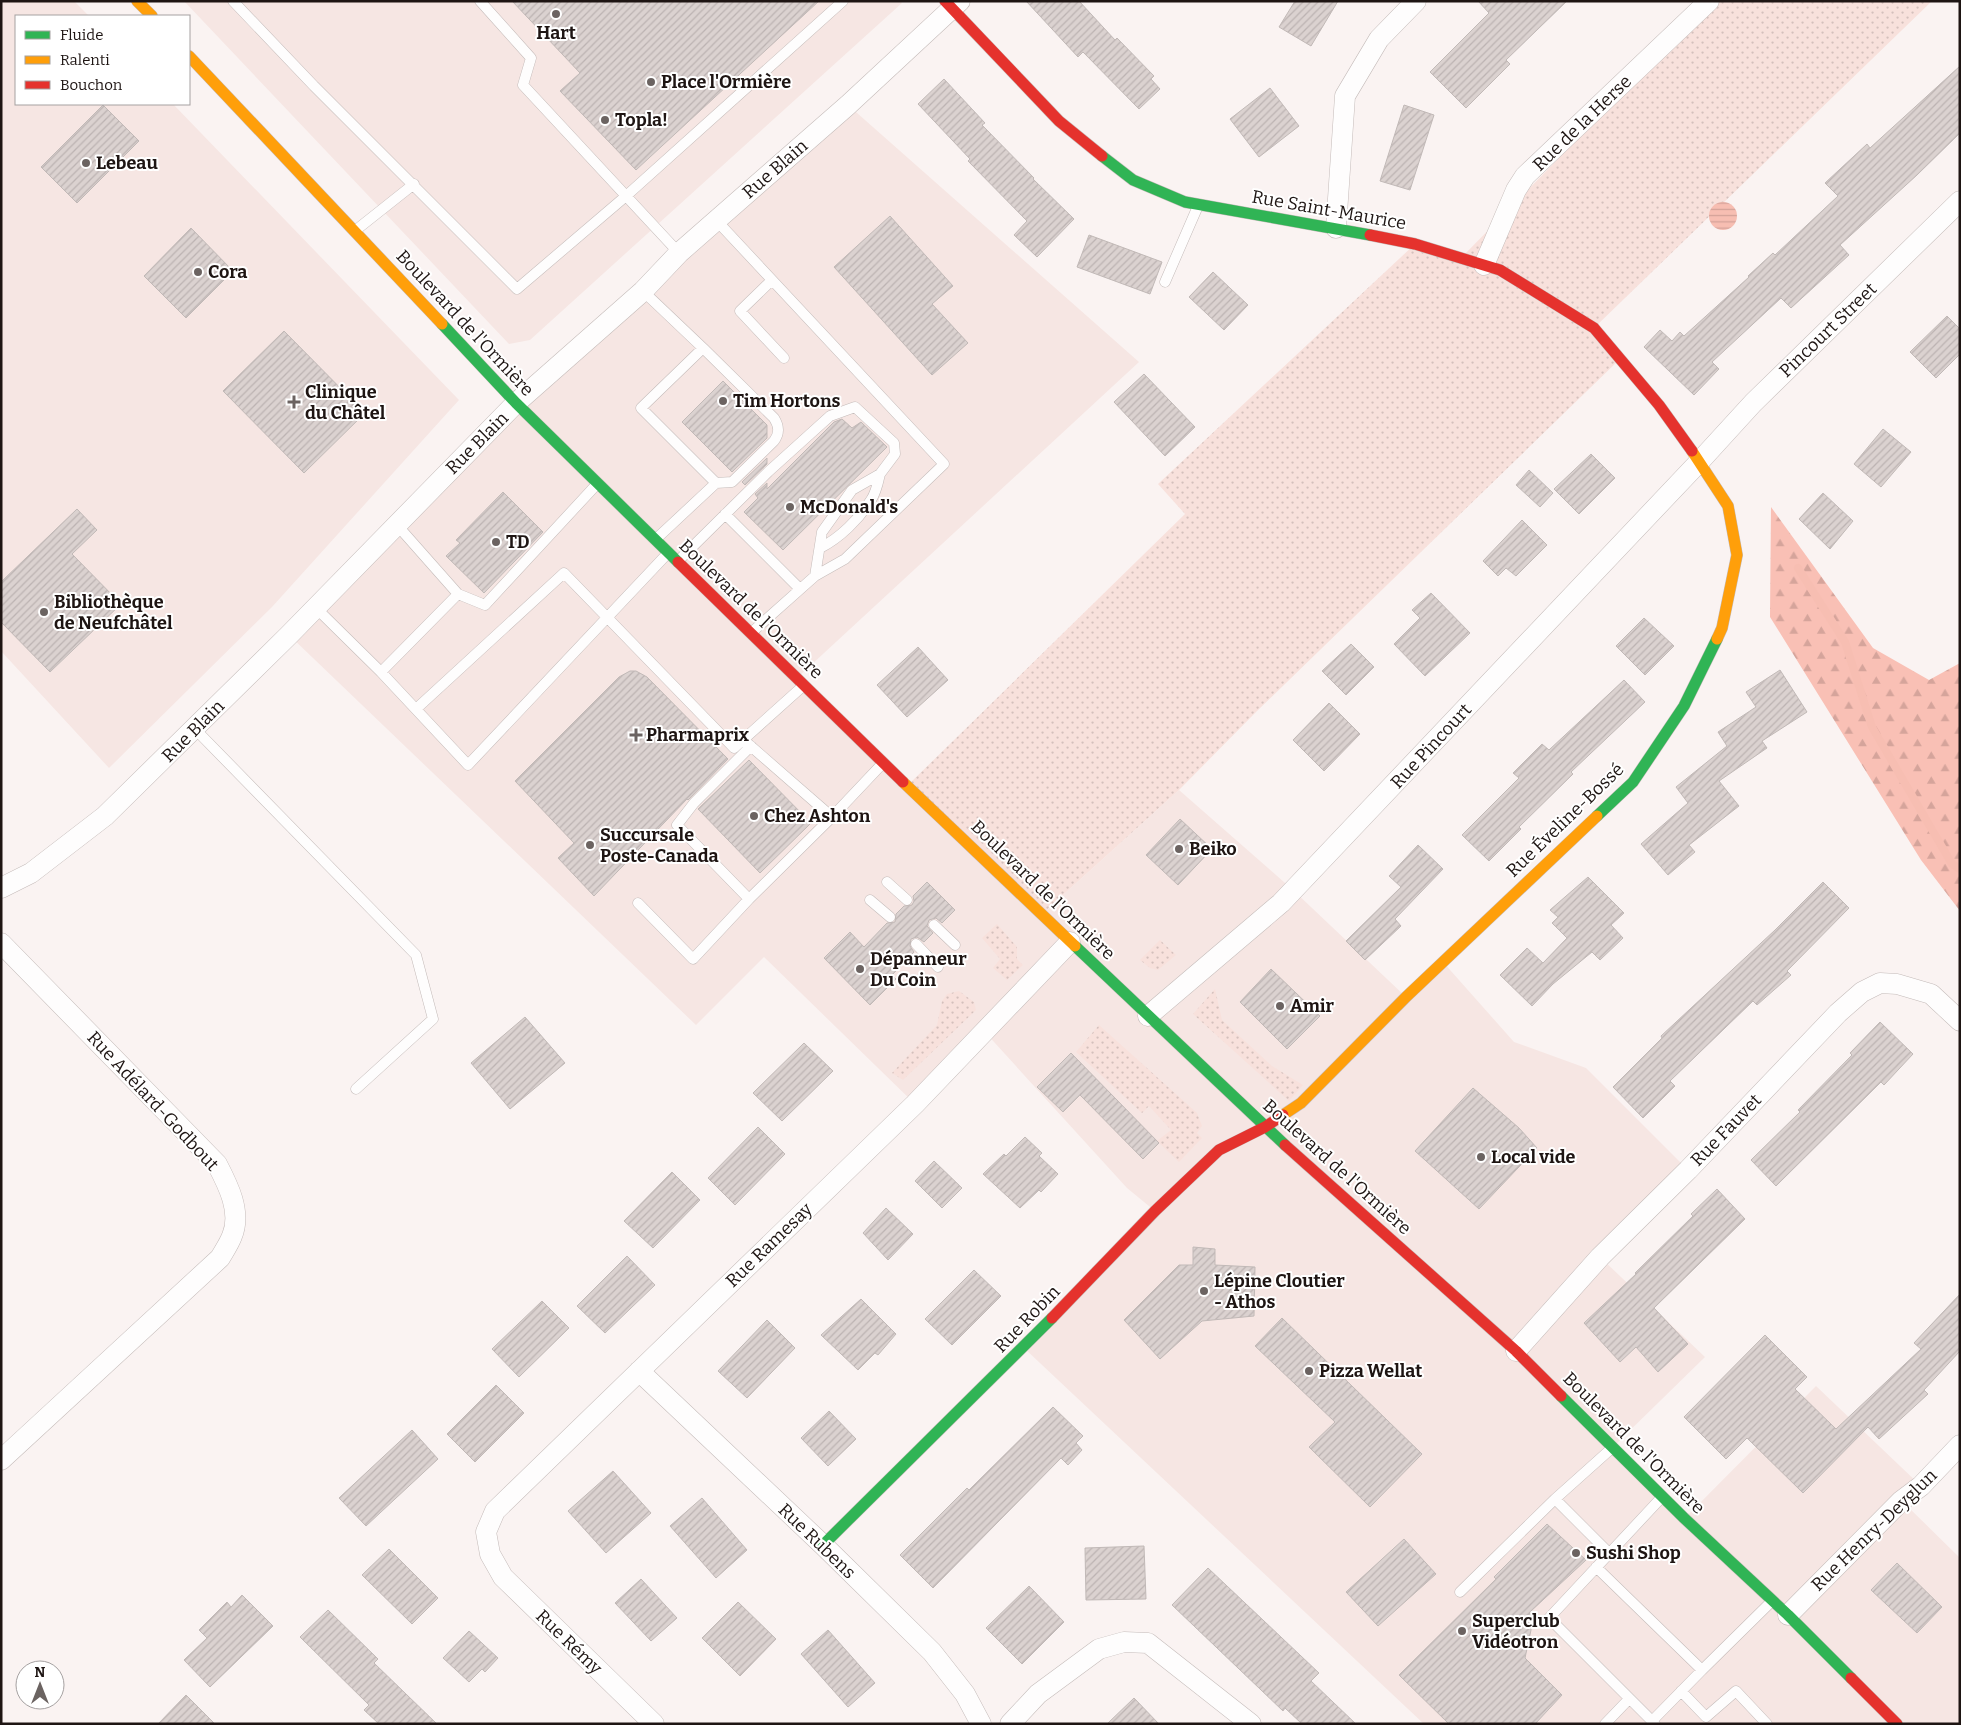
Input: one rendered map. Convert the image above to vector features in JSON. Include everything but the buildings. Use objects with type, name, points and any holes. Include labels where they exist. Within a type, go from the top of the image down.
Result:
[{"type":"main road","points":[[138,1],[151,15]]},
{"type":"main road","name":"Rue Saint-Maurice","points":[[952,4],[1059,121],[1133,180],[1185,202],[1336,228],[1415,244],[1500,270],[1594,328],[1660,405],[1700,461]]},
{"type":"main road","name":"Boulevard de l'Ormière","points":[[190,57],[516,403],[883,763],[1265,1127],[1516,1350],[1662,1496],[1788,1615],[1897,1724]]},
{"type":"main road","name":"Rue Éveline-Bossé","points":[[1265,1127],[1300,1103],[1406,997],[1633,782],[1684,706],[1722,628],[1736,555],[1728,506],[1700,461]]},
{"type":"main road","name":"Rue Robin","points":[[822,1546],[1024,1348],[1155,1211],[1219,1150],[1265,1127]]},
{"type":"street","points":[[1336,228],[1345,96],[1379,39],[1416,1]]},
{"type":"street","name":"Rue de la Herse","points":[[1484,265],[1516,190],[1525,176],[1709,1]]},
{"type":"street","name":"Rue Blain","points":[[1,888],[31,873],[105,816],[316,608],[516,403],[643,291],[679,253],[848,105],[952,4]]},
{"type":"street","name":"Pincourt Street","points":[[1700,461],[1753,403],[1960,201]]},
{"type":"street","name":"Rue Pincourt","points":[[1148,1016],[1281,903],[1700,461]]},
{"type":"street","name":"Rue Ramesay","points":[[490,1554],[486,1532],[495,1512],[915,1104],[1070,942]]},
{"type":"street","name":"Rue Adélard-Godbout","points":[[1,943],[216,1164],[230,1188],[235,1210],[232,1235],[220,1258],[1,1460]]},
{"type":"street","name":"Rue Fauvet","points":[[1516,1350],[1600,1257],[1688,1170],[1838,1013],[1862,992],[1880,983],[1897,984],[1931,994],[1960,1021]]},
{"type":"street","name":"Rue Rubens","points":[[639,1371],[932,1652],[965,1694],[981,1724]]},
{"type":"street","name":"Rue Henry-Deyglun","points":[[1788,1615],[1901,1501],[1921,1486],[1960,1444]]},
{"type":"street","name":"Rue Rémy","points":[[490,1554],[503,1577],[517,1592],[654,1724]]},
{"type":"street","points":[[1010,1724],[1038,1694],[1099,1649],[1124,1642],[1148,1643],[1250,1724]]},
{"type":"lane","points":[[233,1],[314,86],[517,289],[626,196],[843,1]]},
{"type":"lane","points":[[480,1],[531,58],[523,85],[679,253]]},
{"type":"lane","points":[[354,232],[414,184]]},
{"type":"lane","points":[[1165,282],[1198,205]]},
{"type":"lane","points":[[716,220],[944,464],[845,559],[815,576],[751,633]]},
{"type":"lane","points":[[772,280],[740,311],[784,358]]},
{"type":"lane","points":[[643,291],[774,418],[778,427],[777,436],[774,441],[732,482],[716,484],[656,540]]},
{"type":"lane","points":[[703,348],[641,408],[716,484]]},
{"type":"lane","points":[[678,561],[768,472],[830,416],[855,407],[894,443],[895,454],[880,474],[872,498],[862,513],[834,541],[820,548]]},
{"type":"lane","points":[[815,576],[822,532],[852,490],[880,474]]},
{"type":"lane","points":[[397,524],[458,594],[485,605],[598,484]]},
{"type":"lane","points":[[725,514],[800,589]]},
{"type":"lane","points":[[316,608],[381,672],[468,765],[669,552]]},
{"type":"lane","points":[[416,709],[564,573],[734,748],[747,744]]},
{"type":"lane","points":[[381,672],[458,594]]},
{"type":"lane","points":[[750,899],[677,825],[694,803],[747,744],[804,685]]},
{"type":"lane","points":[[195,729],[416,955],[433,1019],[356,1089]]},
{"type":"lane","points":[[747,744],[832,818]]},
{"type":"lane","points":[[638,902],[693,959],[750,899],[832,818],[883,763]]},
{"type":"lane","points":[[887,882],[907,900]]},
{"type":"lane","points":[[870,900],[890,917]]},
{"type":"lane","points":[[934,925],[954,945]]},
{"type":"lane","points":[[916,944],[938,967]]},
{"type":"lane","points":[[1460,1592],[1555,1499],[1613,1447]]},
{"type":"lane","points":[[1662,1496],[1549,1618],[1629,1699],[1654,1722],[1681,1691],[1772,1600]]},
{"type":"lane","points":[[1555,1499],[1609,1553]]},
{"type":"lane","points":[[1596,1567],[1702,1670]]},
{"type":"lane","points":[[1681,1691],[1706,1717],[1736,1691],[1767,1724]]},
{"type":"lane","points":[[1605,1724],[1629,1699]]},
{"type":"shaded area","points":[[1,1],[74,1],[88,15],[15,15],[15,105],[174,105],[459,400],[272,607],[109,768],[1,651]]},
{"type":"shaded area","points":[[184,1],[900,1],[902,3],[530,340],[509,344]]},
{"type":"shaded area","points":[[1713,1],[1932,1],[1594,328],[1620,359],[1257,711],[1179,790],[1042,914],[907,786],[1185,514],[1158,484],[1415,244],[1461,258]]},
{"type":"shaded area","points":[[848,105],[1139,362],[797,678],[1042,914],[1179,790],[1293,890],[1406,997],[1443,962],[1514,1042],[1586,1068],[1688,1170],[1600,1257],[1705,1357],[1613,1447],[1685,1518],[1816,1386],[1921,1486],[1902,1501],[1960,1558],[1960,1724],[1424,1724],[1024,1348],[1155,1211],[1127,1188],[984,1031],[915,1104],[764,957],[696,1025],[289,635],[516,403]]},
{"type":"shaded area","points":[[1723,202],[1733,206],[1737,216],[1733,226],[1723,230],[1713,226],[1709,216],[1713,206]]},
{"type":"shaded area","points":[[997,924],[1017,947],[1017,959],[1023,965],[1007,980],[993,968],[1000,959],[982,938]]},
{"type":"shaded area","points":[[1160,940],[1176,955],[1158,970],[1150,968],[1140,960]]},
{"type":"shaded area","points":[[1215,989],[1222,1020],[1272,1066],[1303,1085],[1289,1101],[1193,1014]]},
{"type":"shaded area","points":[[959,991],[974,1002],[976,1010],[903,1080],[892,1073],[937,1025],[942,1001],[947,994]]},
{"type":"shaded area","points":[[1099,1025],[1197,1113],[1202,1126],[1197,1133],[1202,1138],[1179,1162],[1157,1141],[1171,1130],[1149,1106],[1142,1113],[1076,1052]]},
{"type":"green space","points":[[1771,507],[1873,648],[1929,680],[1960,663],[1960,911],[1921,860],[1770,617]]},
{"type":"waterway","points":[[1798,568],[1845,642],[1872,727],[1952,864],[1960,869]]},
{"type":"traffic: fast","points":[[1102,156],[1133,180],[1185,202],[1370,235]]},
{"type":"traffic: fast","points":[[442,324],[516,403],[678,562]]},
{"type":"traffic: fast","points":[[1597,816],[1633,782],[1684,706],[1717,639]]},
{"type":"traffic: fast","points":[[1075,946],[1285,1145]]},
{"type":"traffic: fast","points":[[823,1545],[1052,1318]]},
{"type":"traffic: fast","points":[[1561,1396],[1684,1518],[1788,1615],[1851,1678]]},
{"type":"traffic: slow","points":[[137,1],[151,15]]},
{"type":"traffic: slow","points":[[190,57],[442,324]]},
{"type":"traffic: slow","points":[[1692,451],[1728,506],[1737,555],[1722,628],[1717,639]]},
{"type":"traffic: slow","points":[[903,782],[1075,946]]},
{"type":"traffic: slow","points":[[1283,1115],[1301,1103],[1406,997],[1597,816]]},
{"type":"traffic: jam","points":[[945,1],[1059,121],[1102,156]]},
{"type":"traffic: jam","points":[[1370,235],[1415,244],[1500,270],[1594,328],[1659,405],[1692,451]]},
{"type":"traffic: jam","points":[[678,562],[903,782]]},
{"type":"traffic: jam","points":[[1052,1318],[1155,1211],[1219,1150],[1265,1127],[1283,1115]]},
{"type":"traffic: jam","points":[[1285,1145],[1516,1351],[1561,1396]]},
{"type":"traffic: jam","points":[[1851,1678],[1897,1724]]},
{"type":"place","name":"Hart","points":[[556,14]]},
{"type":"place","name":"Place l'Ormière","points":[[651,82]]},
{"type":"place","name":"Topla!","points":[[605,120]]},
{"type":"place","name":"Lebeau","points":[[86,163]]},
{"type":"place","name":"Cora","points":[[198,272]]},
{"type":"place","name":"Tim Hortons","points":[[723,401]]},
{"type":"place","name":"Clinique du Châtel","points":[[294,402]]},
{"type":"place","name":"McDonald's","points":[[790,507]]},
{"type":"place","name":"TD","points":[[496,542]]},
{"type":"place","name":"Bibliothèque de Neufchâtel","points":[[44,612]]},
{"type":"place","name":"Pharmaprix","points":[[636,735]]},
{"type":"place","name":"Chez Ashton","points":[[754,816]]},
{"type":"place","name":"Succursale Poste-Canada","points":[[590,845]]},
{"type":"place","name":"Beiko","points":[[1179,849]]},
{"type":"place","name":"Dépanneur Du Coin","points":[[860,969]]},
{"type":"place","name":"Amir","points":[[1280,1006]]},
{"type":"place","name":"Local vide","points":[[1481,1157]]},
{"type":"place","name":"Lépine Cloutier - Athos","points":[[1204,1291]]},
{"type":"place","name":"Pizza Wellat","points":[[1309,1371]]},
{"type":"place","name":"Sushi Shop","points":[[1576,1553]]},
{"type":"place","name":"Superclub Vidéotron","points":[[1462,1631]]}]
